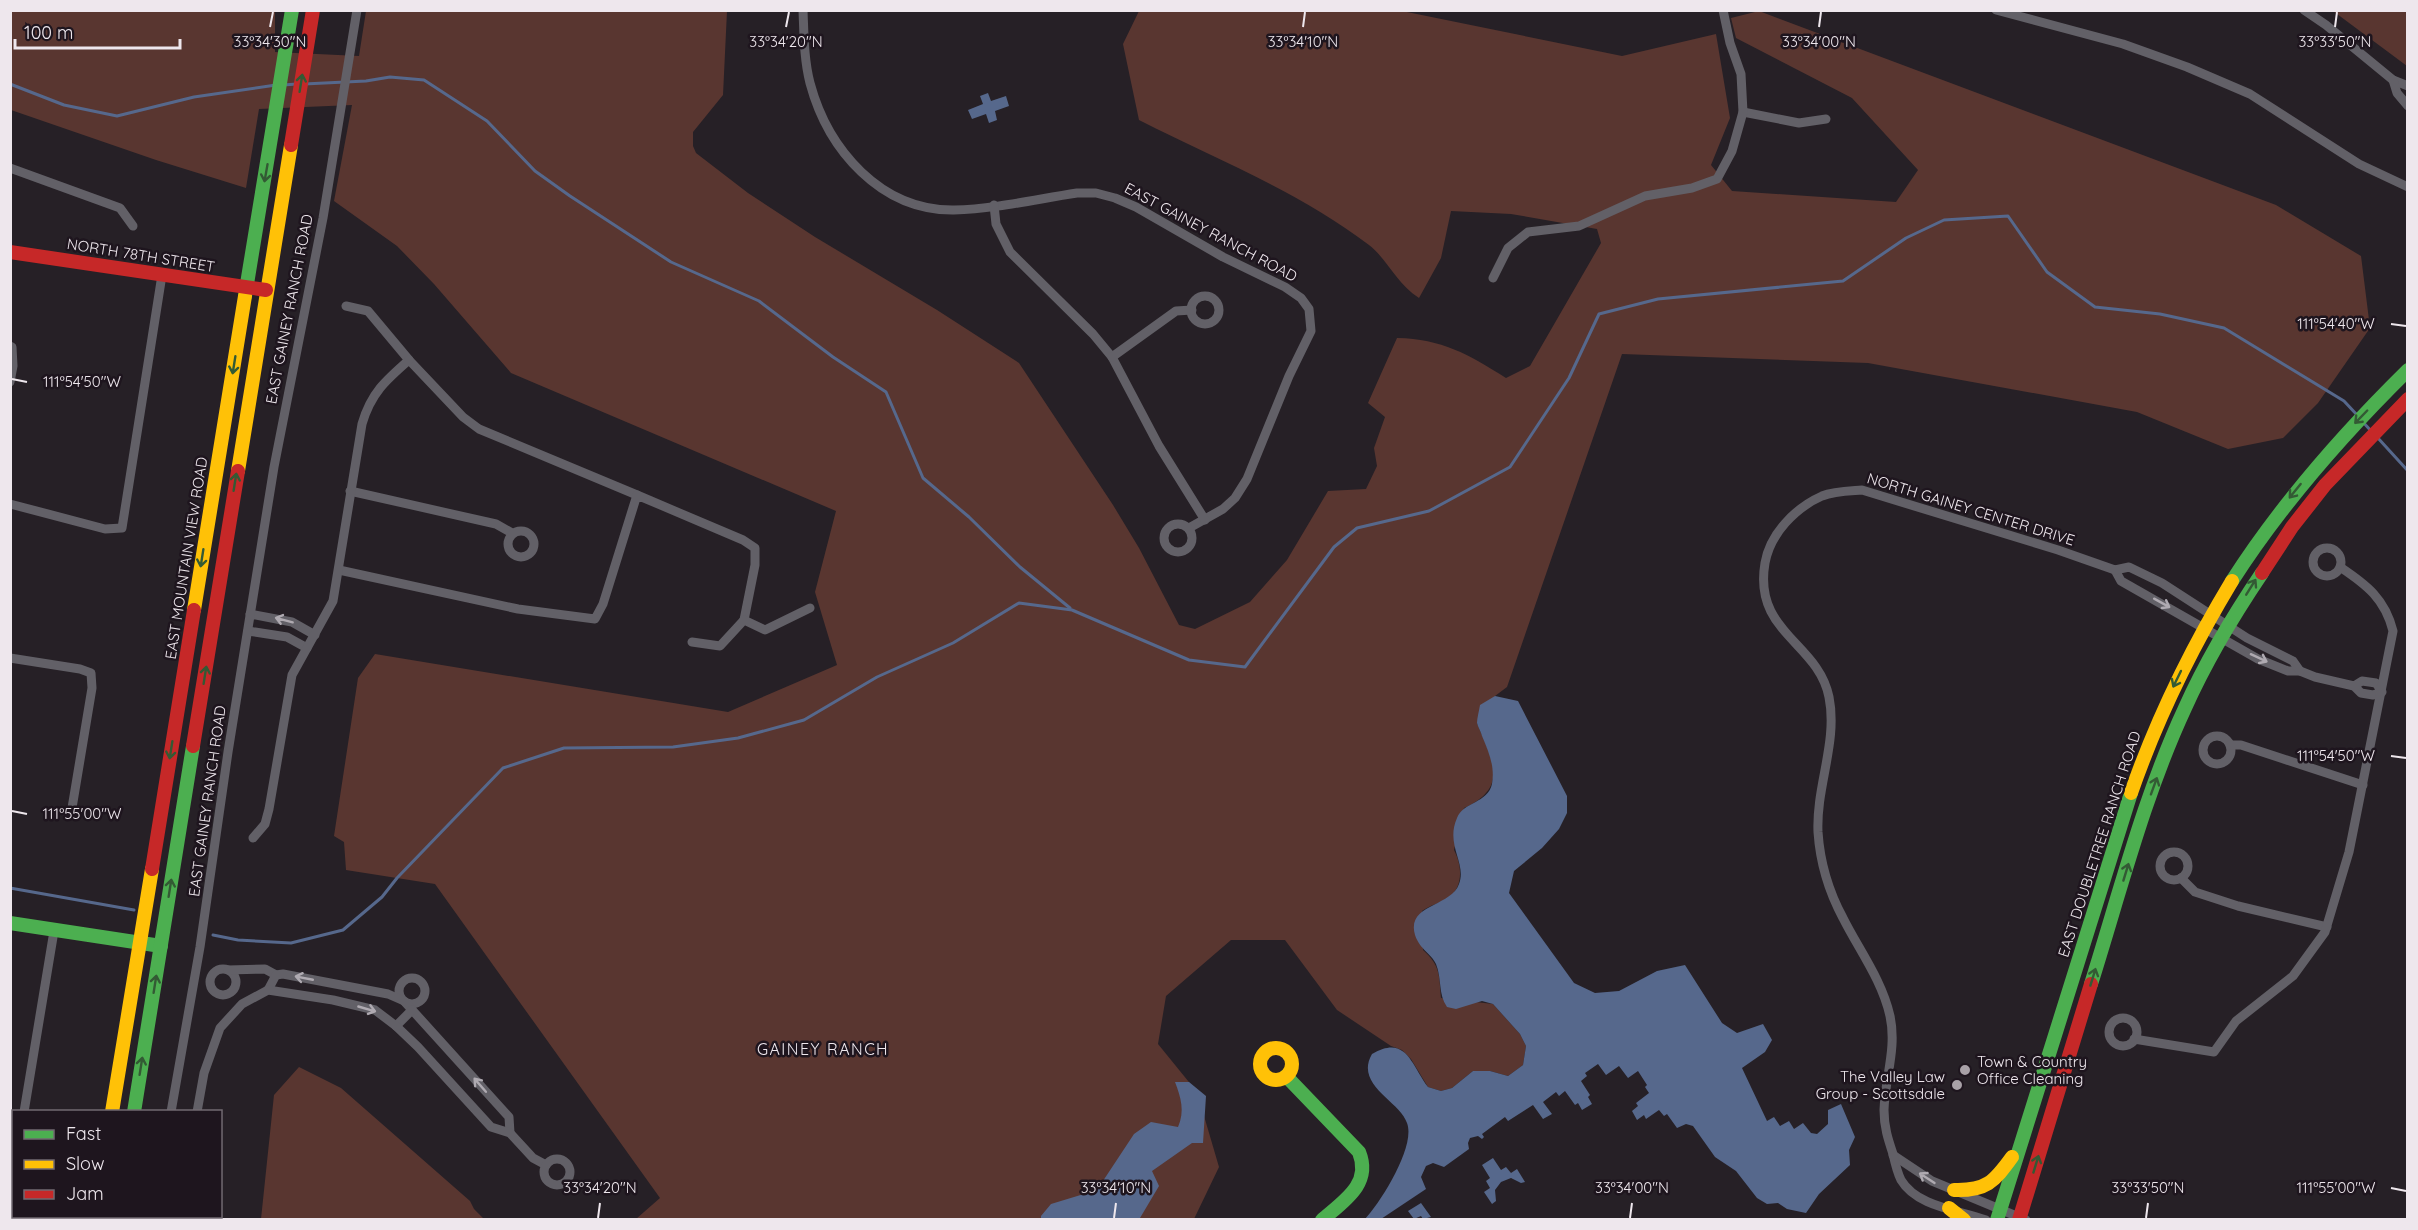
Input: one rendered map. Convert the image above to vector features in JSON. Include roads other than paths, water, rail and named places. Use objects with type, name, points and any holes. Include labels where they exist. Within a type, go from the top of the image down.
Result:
[{"type":"main road","name":"EAST MOUNTAIN VIEW ROAD","points":[[112,1110],[292,10]]},
{"type":"main road","points":[[134,1110],[313,10]]},
{"type":"main road","name":"NORTH 78TH STREET","points":[[10,252],[266,290]]},
{"type":"main road","name":"EAST DOUBLETREE RANCH ROAD","points":[[1999,1214],[2135,780],[2174,685],[2211,615],[2265,530],[2333,446],[2408,370]]},
{"type":"main road","points":[[2022,1218],[2150,797],[2185,707],[2225,632],[2292,527],[2325,485],[2407,399]]},
{"type":"main road","points":[[10,923],[161,946]]},
{"type":"main road","points":[[1286,1076],[1359,1152],[1364,1164],[1363,1176],[1358,1186],[1322,1220]]},
{"type":"main road","points":[[1954,1190],[1973,1190],[1989,1186],[1999,1176],[2021,1143]]},
{"type":"main road","points":[[1949,1208],[1964,1220]]},
{"type":"street","name":"EAST GAINEY RANCH ROAD","points":[[171,1110],[195,975],[250,614],[285,404],[323,218],[357,10]]},
{"type":"street","name":"EAST GAINEY RANCH ROAD","points":[[804,10],[805,51],[814,94],[833,135],[847,158],[860,172],[889,193],[927,207],[954,210],[1077,193],[1096,193],[1136,207],[1224,257],[1285,286],[1301,298],[1309,309],[1311,331],[1288,376],[1247,478],[1235,498],[1223,509],[1189,528]]},
{"type":"street","points":[[1493,278],[1508,248],[1528,232],[1579,226],[1645,196],[1692,188],[1716,179],[1732,151],[1743,112],[1742,74],[1730,43],[1723,10]]},
{"type":"street","points":[[1996,10],[2123,44],[2187,67],[2250,94],[2358,164],[2408,187]]},
{"type":"street","points":[[2304,10],[2326,25],[2393,80],[2408,86]]},
{"type":"street","points":[[2393,80],[2397,93],[2408,106]]},
{"type":"street","points":[[1743,112],[1799,123],[1826,119]]},
{"type":"street","points":[[10,168],[120,208],[133,226]]},
{"type":"street","points":[[994,205],[996,224],[1010,252],[1086,326],[1112,357],[1158,446],[1205,520]]},
{"type":"street","points":[[10,504],[105,529],[122,528],[162,275]]},
{"type":"street","points":[[346,306],[368,311],[409,360],[462,417],[478,429],[743,540],[755,548],[755,565],[744,620],[720,646],[692,642]]},
{"type":"street","points":[[1112,357],[1176,311],[1192,310]]},
{"type":"street","points":[[10,382],[11,346]]},
{"type":"street","points":[[253,838],[266,824],[292,675],[330,610],[339,570],[362,423],[374,394],[409,360]]},
{"type":"street","name":"NORTH GAINEY CENTER DRIVE","points":[[1893,1155],[1884,1122],[1892,1050],[1890,1015],[1876,976],[1842,917],[1830,890],[1822,861],[1818,832],[1818,808],[1831,732],[1829,697],[1819,670],[1784,632],[1769,609],[1765,587],[1765,564],[1769,551],[1785,523],[1799,510],[1821,496],[1841,491],[1862,490],[2058,550],[2115,570],[2130,567],[2211,615],[2225,632]]},
{"type":"street","points":[[350,491],[496,524],[512,534]]},
{"type":"street","points":[[339,570],[518,609],[595,619],[603,604],[638,495]]},
{"type":"street","points":[[2134,1039],[2214,1052],[2236,1021],[2293,976],[2325,932],[2349,852],[2393,631],[2389,615],[2380,599],[2340,567]]},
{"type":"street","name":"NORTH GAINEY CENTER DRIVE","points":[[2115,570],[2121,581],[2204,627],[2225,632]]},
{"type":"street","points":[[744,620],[765,630],[810,608]]},
{"type":"street","points":[[250,614],[292,622],[315,635]]},
{"type":"street","points":[[248,631],[287,637],[307,648]]},
{"type":"street","points":[[2225,632],[2258,659],[2288,671],[2300,671],[2354,686],[2361,693],[2373,695],[2382,692]]},
{"type":"street","points":[[10,658],[80,669],[91,673],[92,688],[72,814]]},
{"type":"street","points":[[2230,745],[2241,745],[2362,785]]},
{"type":"street","points":[[2181,878],[2195,892],[2205,896],[2327,927]]},
{"type":"street","points":[[24,1110],[54,931]]},
{"type":"street","points":[[233,992],[225,995],[217,993],[211,987],[211,978],[216,971],[265,969],[276,975],[283,974],[388,994],[404,1001],[509,1117],[510,1132]]},
{"type":"street","points":[[228,970],[236,980],[233,992]]},
{"type":"street","points":[[195,975],[211,978]]},
{"type":"street","points":[[197,1110],[204,1073],[220,1028],[242,1004],[268,990],[276,975]]},
{"type":"street","points":[[330,1000],[332,983]]},
{"type":"street","points":[[268,990],[375,1010],[396,1026],[491,1127],[510,1132],[533,1158],[546,1165]]},
{"type":"street","points":[[233,992],[242,1004]]},
{"type":"street","points":[[396,1026],[412,1010]]},
{"type":"street","points":[[443,1074],[460,1061]]},
{"type":"street","points":[[1893,1155],[1932,1182],[1954,1190],[1999,1214],[2022,1218]]},
{"type":"street","points":[[1893,1155],[1896,1170],[1910,1191],[1928,1201],[1986,1220]]},
{"type":"water","points":[[988,93],[991,101],[1006,96],[1009,106],[995,111],[997,120],[989,123],[986,114],[972,119],[968,110],[983,104],[980,96]]},
{"type":"water","points":[[1495,696],[1518,701],[1567,796],[1567,813],[1559,829],[1542,848],[1514,871],[1509,893],[1574,983],[1595,993],[1619,991],[1657,971],[1685,965],[1722,1023],[1737,1033],[1763,1024],[1772,1040],[1765,1052],[1742,1068],[1767,1121],[1774,1117],[1780,1126],[1789,1121],[1794,1129],[1803,1123],[1811,1133],[1817,1134],[1828,1124],[1828,1110],[1841,1104],[1855,1137],[1849,1150],[1850,1165],[1819,1194],[1806,1213],[1787,1209],[1778,1203],[1767,1204],[1757,1198],[1736,1171],[1715,1157],[1693,1126],[1686,1124],[1677,1128],[1667,1114],[1664,1116],[1659,1110],[1646,1119],[1644,1115],[1637,1120],[1632,1111],[1638,1106],[1636,1103],[1649,1093],[1638,1071],[1628,1078],[1619,1066],[1606,1075],[1598,1064],[1585,1073],[1587,1076],[1581,1081],[1590,1095],[1588,1097],[1592,1104],[1582,1110],[1578,1103],[1575,1105],[1565,1091],[1559,1096],[1556,1092],[1543,1102],[1552,1114],[1543,1119],[1533,1105],[1508,1121],[1505,1117],[1482,1134],[1484,1137],[1482,1139],[1478,1136],[1470,1138],[1469,1149],[1444,1167],[1433,1163],[1426,1166],[1421,1177],[1426,1189],[1381,1219],[1365,1219],[1380,1200],[1402,1159],[1408,1133],[1403,1115],[1373,1084],[1368,1065],[1372,1054],[1393,1047],[1400,1050],[1412,1061],[1428,1087],[1441,1091],[1452,1088],[1473,1071],[1490,1071],[1508,1076],[1523,1065],[1526,1046],[1520,1034],[1493,1004],[1482,1001],[1456,1009],[1447,1007],[1442,997],[1436,964],[1417,940],[1414,925],[1417,917],[1423,911],[1454,892],[1459,884],[1461,876],[1454,845],[1454,828],[1460,813],[1486,795],[1492,784],[1491,760],[1477,723],[1480,705]]},
{"type":"water","points":[[1175,1082],[1189,1082],[1206,1096],[1203,1143],[1192,1143],[1152,1171],[1159,1186],[1140,1218],[1041,1219],[1051,1204],[1097,1190],[1134,1134],[1151,1122],[1178,1127],[1181,1104]]},
{"type":"water","points":[[1493,1158],[1501,1170],[1506,1167],[1511,1173],[1517,1169],[1525,1182],[1521,1183],[1511,1178],[1501,1182],[1495,1190],[1496,1201],[1492,1204],[1484,1192],[1490,1188],[1486,1181],[1490,1178],[1482,1165]]},
{"type":"water","points":[[1421,1203],[1431,1217],[1423,1219],[1421,1216],[1414,1219],[1408,1211]]},
{"type":"waterway","points":[[304,84],[366,81],[390,77],[424,80],[487,121],[535,171],[570,196],[671,262],[759,301],[833,357],[886,392],[923,478],[969,517],[1020,567],[1070,608]]},
{"type":"waterway","points":[[10,84],[64,105],[117,116],[194,97],[276,85]]},
{"type":"waterway","points":[[283,85],[297,84]]},
{"type":"waterway","points":[[213,935],[238,940],[291,943],[343,930],[382,897],[397,878],[503,768],[564,748],[673,747],[738,738],[804,720],[877,677],[953,643],[1019,603],[1072,610],[1189,660],[1245,667],[1334,547],[1357,528],[1429,511],[1510,467],[1569,378],[1599,314],[1658,299],[1843,281],[1906,238],[1944,220],[2008,216],[2047,272],[2095,307],[2160,314],[2224,328],[2344,401],[2358,416]]},
{"type":"waterway","points":[[2362,421],[2372,432]]},
{"type":"waterway","points":[[2377,437],[2408,471]]},
{"type":"waterway","points":[[10,888],[134,910]]},
{"type":"place","name":"Town & Country Office Cleaning","points":[[1965,1070]]},
{"type":"place","name":"The Valley Law Group - Scottsdale","points":[[1957,1085]]},
{"type":"district","name":"GAINEY RANCH","points":[[823,1049]]}]
